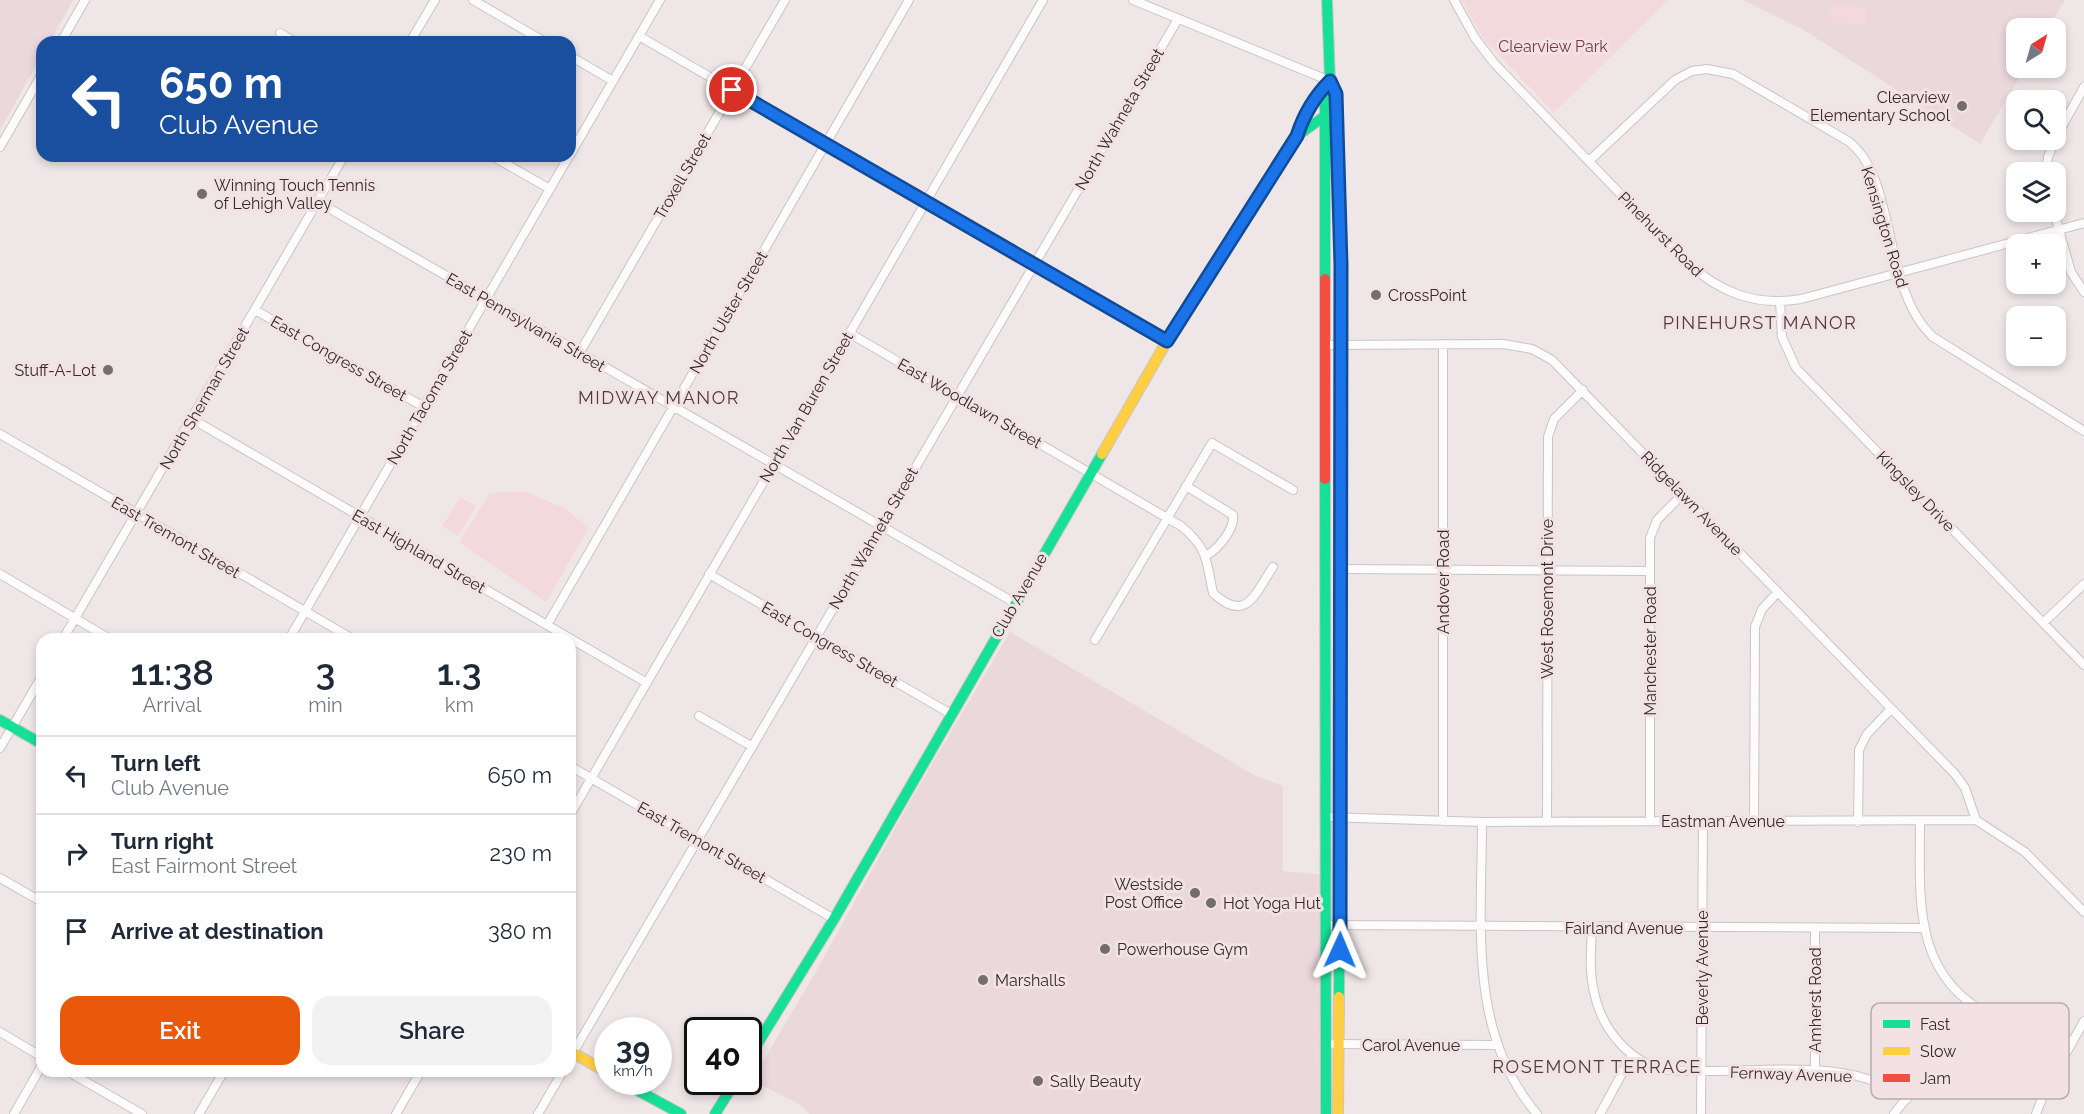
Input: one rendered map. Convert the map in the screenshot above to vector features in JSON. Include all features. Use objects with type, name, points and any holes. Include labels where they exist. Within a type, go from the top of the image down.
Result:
[{"type":"street","points":[[64,36],[85,0]]},
{"type":"street","points":[[414,36],[435,0]]},
{"type":"street","points":[[473,0],[535,36]]},
{"type":"street","name":"North Tacoma Street","points":[[576,145],[660,0]]},
{"type":"street","name":"Troxell Street","points":[[580,352],[784,0]]},
{"type":"street","name":"North Ulster Street","points":[[547,625],[909,0]]},
{"type":"street","name":"North Van Buren Street","points":[[576,804],[1043,0]]},
{"type":"street","points":[[1133,0],[1330,81]]},
{"type":"street","points":[[1327,0],[1330,81],[1336,94],[1337,108],[1341,344],[1342,569],[1338,1114]]},
{"type":"street","name":"Pinehurst Road","points":[[1454,0],[1475,38],[1494,63],[1700,275],[1732,294],[1759,300],[1801,299],[2084,223]]},
{"type":"street","name":"North Wahneta Street","points":[[576,1046],[1178,19]]},
{"type":"street","points":[[280,33],[285,36]]},
{"type":"street","points":[[639,36],[1167,341]]},
{"type":"street","points":[[576,59],[613,81]]},
{"type":"street","name":"Kensington Road","points":[[1590,161],[1675,80],[1699,70],[1724,71],[1856,147],[1874,179],[1899,272],[1915,318],[1933,337],[2084,431]]},
{"type":"street","points":[[1326,1114],[1325,94],[1330,81]]},
{"type":"street","name":"Club Avenue","points":[[762,1036],[834,919],[1167,341],[1297,136],[1312,102],[1330,81]]},
{"type":"street","points":[[0,147],[36,84]]},
{"type":"street","points":[[2066,119],[2084,87]]},
{"type":"street","name":"Club Avenue","points":[[1297,136],[1337,108]]},
{"type":"street","name":"North Sherman Street","points":[[67,633],[341,162]]},
{"type":"street","points":[[503,162],[550,189]]},
{"type":"street","name":"North Tacoma Street","points":[[292,633],[566,162]]},
{"type":"street","name":"East Pennsylvania Street","points":[[318,202],[1015,603]]},
{"type":"street","points":[[2057,222],[2072,272],[2084,292]]},
{"type":"street","name":"Kingsley Drive","points":[[1780,301],[1782,337],[1797,368],[2084,665]]},
{"type":"street","name":"East Congress Street","points":[[255,310],[424,407]]},
{"type":"street","name":"East Woodlawn Street","points":[[849,333],[1167,518],[1190,533],[1207,555]]},
{"type":"street","name":"Andover Road","points":[[1443,344],[1443,821]]},
{"type":"street","name":"Ridgelawn Avenue","points":[[1325,345],[1503,344],[1532,350],[1552,360],[1960,781],[1976,820]]},
{"type":"street","name":"West Rosemont Drive","points":[[1547,821],[1548,437],[1554,420],[1583,390]]},
{"type":"street","name":"East Highland Street","points":[[192,418],[561,633]]},
{"type":"street","name":"East Tremont Street","points":[[0,434],[343,633]]},
{"type":"street","points":[[1095,640],[1212,443],[1293,489]]},
{"type":"street","points":[[1186,486],[1233,515],[1231,526],[1216,550],[1207,555],[1213,593],[1228,604],[1239,608],[1248,604],[1273,567]]},
{"type":"street","name":"Manchester Road","points":[[1650,821],[1650,571],[1653,528],[1657,520],[1683,494]]},
{"type":"street","points":[[1342,569],[1650,571]]},
{"type":"street","points":[[0,574],[100,633]]},
{"type":"street","name":"East Congress Street","points":[[710,574],[951,714]]},
{"type":"street","points":[[2043,624],[2084,584]]},
{"type":"street","points":[[1754,822],[1755,627],[1762,609],[1778,592]]},
{"type":"street","name":"East Highland Street","points":[[576,642],[647,682]]},
{"type":"street","points":[[0,748],[36,686]]},
{"type":"street","points":[[1858,822],[1859,750],[1867,734],[1891,709]]},
{"type":"street","points":[[699,716],[752,746]]},
{"type":"street","points":[[0,720],[36,741]]},
{"type":"street","name":"East Tremont Street","points":[[576,769],[834,919]]},
{"type":"street","name":"Eastman Avenue","points":[[1327,817],[1482,822],[1976,820]]},
{"type":"street","points":[[1976,820],[2025,852],[2084,912]]},
{"type":"street","name":"Beverly Avenue","points":[[1701,1114],[1703,821]]},
{"type":"street","points":[[1920,821],[1920,902],[1923,928],[1938,966],[1952,986],[1969,1002]]},
{"type":"street","points":[[1482,822],[1482,928],[1486,1007],[1496,1045],[1516,1087],[1537,1114]]},
{"type":"street","points":[[0,878],[36,899]]},
{"type":"street","name":"Fairland Avenue","points":[[1326,925],[1482,928],[1923,928]]},
{"type":"street","name":"Fernway Avenue","points":[[1592,928],[1591,969],[1596,1003],[1611,1031],[1632,1055],[1661,1069],[1847,1073],[1871,1079]]},
{"type":"street","name":"Amherst Road","points":[[1815,928],[1815,1072]]},
{"type":"street","points":[[2069,1047],[2084,1022]]},
{"type":"street","points":[[0,1032],[36,1053]]},
{"type":"street","name":"Carol Avenue","points":[[1326,1044],[1496,1045]]},
{"type":"street","points":[[1600,1114],[1632,1055]]},
{"type":"street","points":[[576,1057],[594,1066]]},
{"type":"street","points":[[14,1114],[36,1076]]},
{"type":"street","points":[[77,1077],[142,1114]]},
{"type":"street","points":[[199,1114],[221,1077]]},
{"type":"street","points":[[396,1114],[418,1077]]},
{"type":"street","points":[[538,1114],[560,1077]]},
{"type":"street","points":[[646,1095],[681,1114]]},
{"type":"street","points":[[715,1114],[727,1095]]},
{"type":"street","points":[[1894,1114],[1907,1099]]},
{"type":"street","points":[[2036,1114],[2042,1099]]},
{"type":"shaded area","points":[[0,0],[73,0],[53,36],[36,36],[36,66],[0,130]]},
{"type":"shaded area","name":"Clearview Elementary School","points":[[1743,0],[2065,0],[2054,18],[2006,18],[2006,78],[2019,78],[2012,90],[2006,90],[2006,100],[1980,144],[1804,30]]},
{"type":"shaded area","points":[[1010,632],[1256,776],[1283,786],[1283,871],[1324,875],[1321,1114],[810,1114],[799,1104],[762,1085],[762,1063],[814,975],[912,798]]},
{"type":"green space","name":"Clearview Park","points":[[1462,0],[1668,0],[1554,113],[1482,37]]},
{"type":"green space","points":[[1832,5],[1867,8],[1865,25],[1830,22]]},
{"type":"green space","points":[[524,491],[564,508],[589,528],[546,602],[459,542],[490,493]]},
{"type":"green space","points":[[460,497],[476,506],[458,536],[442,526]]},
{"type":"traffic: fast","points":[[1325,279],[1325,94],[1330,81],[1327,0]]},
{"type":"traffic: fast","points":[[1297,136],[1329,113]]},
{"type":"traffic: fast","points":[[762,1036],[834,919],[1102,454]]},
{"type":"traffic: fast","points":[[1325,479],[1326,1114]]},
{"type":"traffic: fast","points":[[1339,997],[1342,528]]},
{"type":"traffic: fast","points":[[0,720],[36,741]]},
{"type":"traffic: fast","points":[[646,1095],[681,1114]]},
{"type":"traffic: fast","points":[[715,1114],[727,1095]]},
{"type":"traffic: slow","points":[[1102,454],[1167,341],[1297,136],[1310,106],[1330,81]]},
{"type":"traffic: slow","points":[[1340,244],[1342,528]]},
{"type":"traffic: slow","points":[[1338,1114],[1339,997]]},
{"type":"traffic: slow","points":[[576,1054],[594,1065]]},
{"type":"traffic: jam","points":[[1330,81],[1336,94],[1337,108],[1340,244]]},
{"type":"traffic: jam","points":[[1325,279],[1325,479]]},
{"type":"place","name":"Clearview Elementary School","points":[[1962,106]]},
{"type":"place","name":"Winning Touch Tennis of Lehigh Valley","points":[[202,194]]},
{"type":"place","name":"CrossPoint","points":[[1376,295]]},
{"type":"place","name":"Stuff-A-Lot","points":[[108,370]]},
{"type":"place","name":"Westside Post Office","points":[[1195,893]]},
{"type":"place","name":"Hot Yoga Hut","points":[[1211,903]]},
{"type":"place","name":"Powerhouse Gym","points":[[1105,949]]},
{"type":"place","name":"Marshalls","points":[[983,980]]},
{"type":"place","name":"Sally Beauty","points":[[1038,1081]]},
{"type":"district","name":"PINEHURST MANOR","points":[[1760,323]]},
{"type":"district","name":"MIDWAY MANOR","points":[[659,398]]},
{"type":"district","name":"ROSEMONT TERRACE","points":[[1597,1067]]},
{"type":"route","points":[[732,90],[1167,341],[1297,136],[1303,118],[1317,94],[1330,81],[1336,94],[1341,265],[1340,950]]}]
